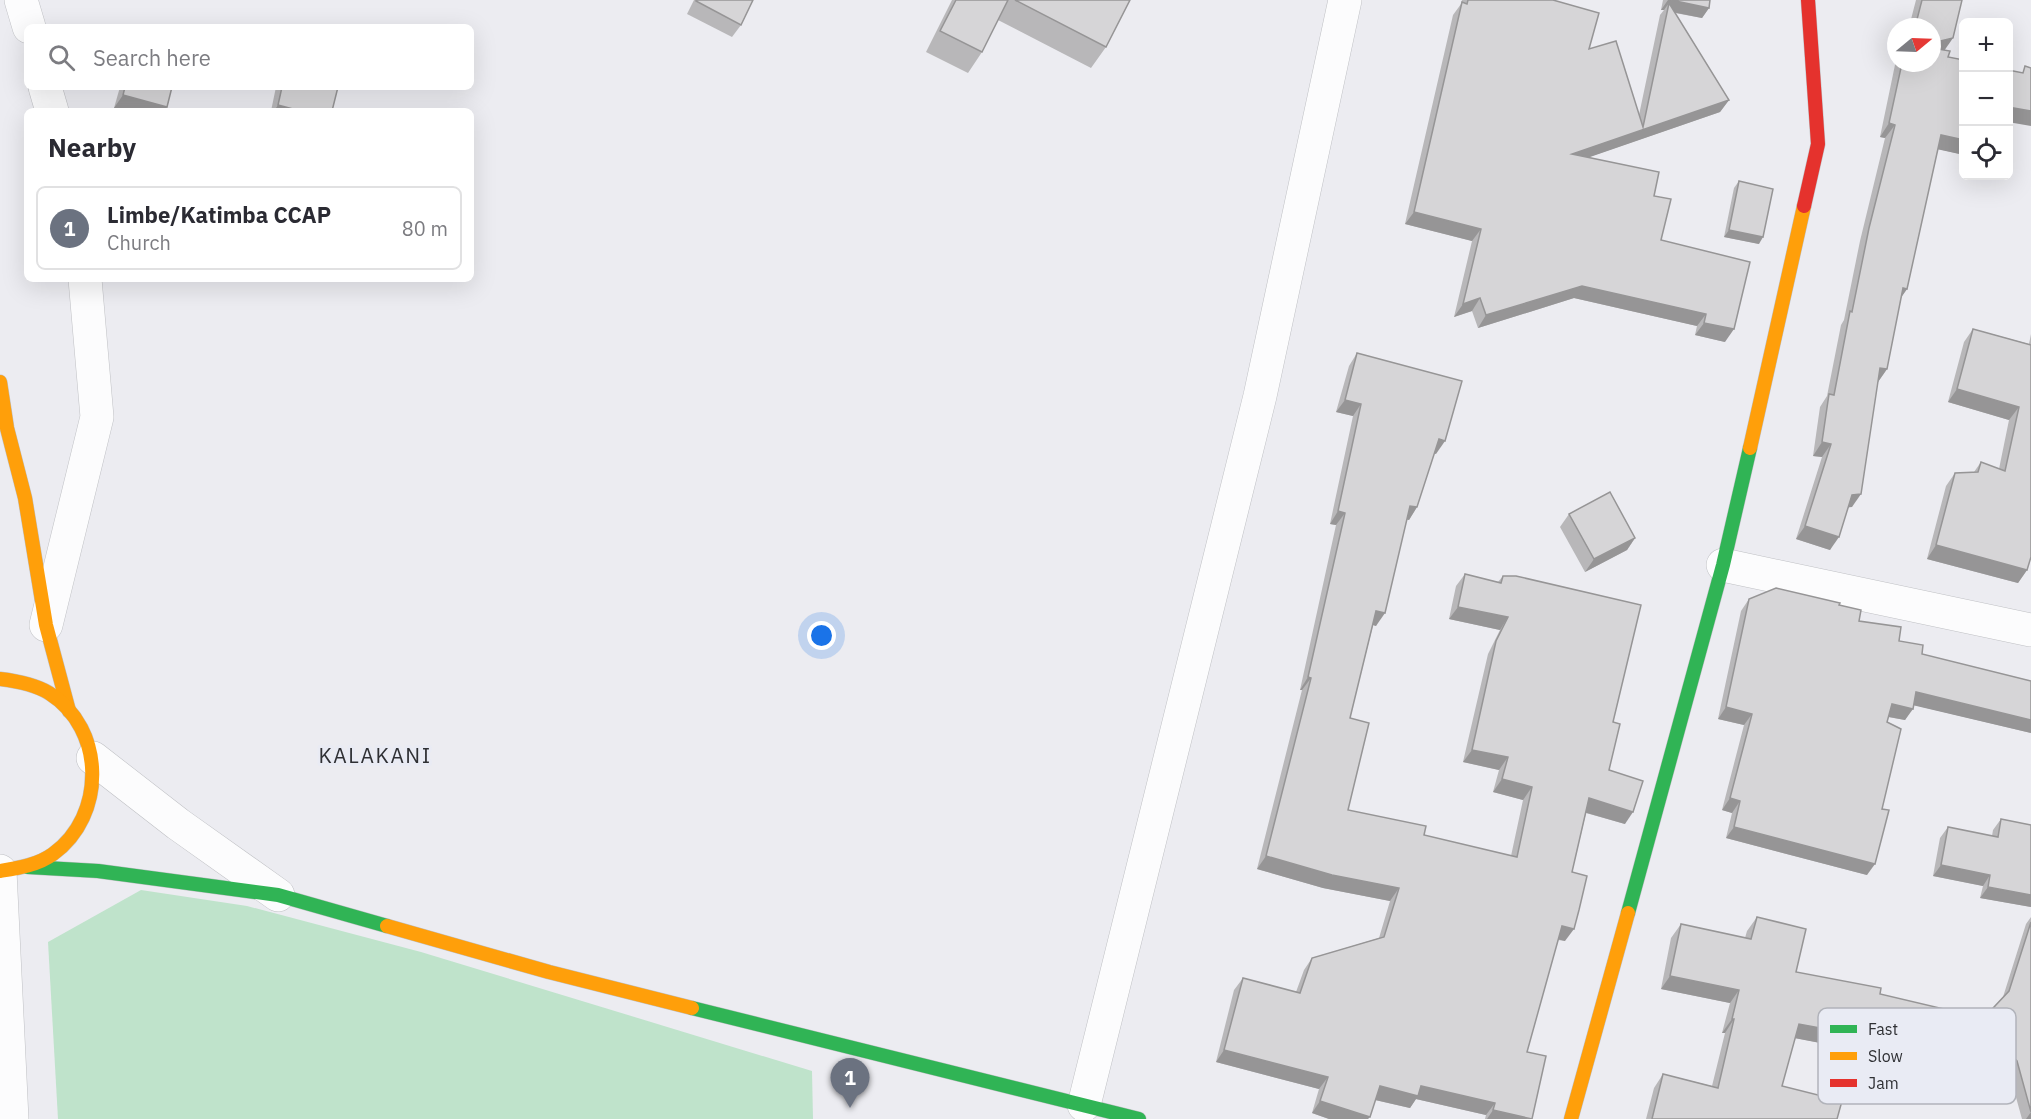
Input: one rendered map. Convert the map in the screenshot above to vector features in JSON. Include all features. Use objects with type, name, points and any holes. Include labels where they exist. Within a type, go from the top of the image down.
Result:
[{"type":"street","points":[[21,0],[28,24]]},
{"type":"street","points":[[1084,1105],[1260,396],[1345,0]]},
{"type":"street","points":[[1571,1119],[1723,565],[1818,144],[1808,0]]},
{"type":"street","points":[[46,90],[51,108]]},
{"type":"street","points":[[46,625],[97,417],[85,282]]},
{"type":"street","points":[[0,382],[8,428],[25,498],[46,625],[69,711]]},
{"type":"street","points":[[2,459],[8,428]]},
{"type":"street","points":[[1723,565],[2031,630]]},
{"type":"street","points":[[0,679],[22,681],[50,694],[69,711],[85,733],[93,758],[94,786],[87,813],[72,836],[52,855],[9,870]]},
{"type":"street","points":[[93,758],[178,824],[278,895]]},
{"type":"street","points":[[9,870],[98,871],[278,895],[395,926],[549,972],[1139,1119]]},
{"type":"street","points":[[9,870],[12,1119]]},
{"type":"green space","points":[[141,890],[247,906],[421,952],[812,1071],[813,1119],[58,1119],[48,942]]},
{"type":"building","points":[[696,0],[753,0],[741,25]]},
{"type":"building","points":[[956,0],[1008,0],[982,52],[940,31]]},
{"type":"building","points":[[1015,0],[1130,0],[1106,47]]},
{"type":"building","points":[[1468,0],[1553,0],[1599,13],[1589,49],[1616,41],[1643,127],[1669,3],[1729,100],[1572,154],[1659,172],[1654,196],[1671,199],[1661,240],[1750,262],[1734,329],[1704,323],[1706,314],[1582,286],[1486,315],[1480,298],[1463,304],[1481,229],[1414,212],[1462,2],[1467,4]]},
{"type":"building","points":[[1671,0],[1710,0],[1709,8]]},
{"type":"building","points":[[1922,0],[1962,0],[1953,38],[1941,41],[1941,18],[1917,18]]},
{"type":"building","points":[[1941,50],[1950,51],[1948,57],[1959,59],[1959,139],[1941,135],[1907,289],[1903,288],[1887,369],[1880,368],[1861,494],[1852,495],[1839,537],[1805,526],[1831,444],[1822,442],[1829,394],[1834,395],[1850,311],[1852,312],[1869,228],[1895,125],[1889,123],[1900,72],[1941,72]]},
{"type":"building","points":[[2025,66],[2031,68],[2031,111],[2013,108],[2013,71],[2023,73]]},
{"type":"building","points":[[124,90],[171,90],[167,107],[123,95]]},
{"type":"building","points":[[281,90],[337,90],[333,108],[289,108],[278,105]]},
{"type":"building","points":[[1739,181],[1773,189],[1763,237],[1729,230]]},
{"type":"building","points":[[1973,329],[2031,345],[2031,557],[2027,570],[1936,545],[1955,473],[1978,472],[1981,462],[2005,471],[2019,407],[1957,389]]},
{"type":"building","points":[[1357,353],[1462,381],[1445,441],[1439,439],[1417,507],[1410,506],[1385,613],[1376,611],[1350,718],[1369,723],[1348,810],[1426,826],[1424,835],[1517,857],[1532,787],[1502,779],[1508,757],[1472,750],[1496,641],[1508,617],[1458,607],[1465,574],[1501,583],[1503,576],[1516,576],[1641,605],[1613,722],[1620,724],[1609,770],[1643,781],[1633,812],[1589,798],[1572,872],[1587,876],[1579,910],[1574,929],[1562,926],[1527,1052],[1546,1056],[1532,1119],[1493,1110],[1495,1103],[1421,1086],[1418,1096],[1380,1086],[1370,1117],[1320,1101],[1328,1077],[1224,1050],[1243,978],[1300,993],[1312,958],[1384,937],[1399,888],[1332,875],[1266,856],[1311,678],[1308,677],[1345,513],[1338,511],[1361,404],[1345,400]]},
{"type":"building","points":[[1610,492],[1635,538],[1594,559],[1569,514]]},
{"type":"building","points":[[1776,588],[1861,610],[1859,621],[1901,627],[1899,641],[1923,645],[1922,654],[2031,681],[2031,720],[1916,692],[1913,709],[1892,704],[1887,722],[1901,729],[1882,809],[1889,810],[1875,864],[1734,827],[1740,801],[1730,798],[1752,714],[1726,707],[1749,599]]},
{"type":"building","points":[[2001,819],[2031,825],[2031,895],[1988,887],[1990,875],[1941,865],[1948,827],[1998,837]]},
{"type":"building","points":[[1757,917],[1806,929],[1796,972],[1881,988],[1880,994],[1940,1008],[1818,1008],[1818,1027],[1799,1024],[1782,1086],[1818,1095],[1818,1104],[1841,1104],[1837,1119],[1652,1119],[1663,1074],[1718,1088],[1739,990],[1670,976],[1681,924],[1751,939]]},
{"type":"building","points":[[2031,922],[2031,1112],[2016,1060],[2016,1008],[1993,1008],[2009,991]]},
{"type":"traffic: fast","points":[[1628,913],[1723,565],[1750,448]]},
{"type":"traffic: fast","points":[[28,867],[98,871],[278,895],[387,926]]},
{"type":"traffic: fast","points":[[692,1008],[1139,1119]]},
{"type":"traffic: slow","points":[[1750,448],[1804,206]]},
{"type":"traffic: slow","points":[[0,382],[7,428],[25,498],[46,625],[69,711]]},
{"type":"traffic: slow","points":[[0,679],[37,687],[49,693],[68,709],[81,728],[89,750],[92,773],[90,796],[83,818],[70,838],[53,854],[41,861],[0,871]]},
{"type":"traffic: slow","points":[[1571,1119],[1628,913]]},
{"type":"traffic: slow","points":[[387,926],[549,972],[692,1008]]},
{"type":"traffic: jam","points":[[1804,206],[1818,144],[1808,0]]},
{"type":"place","name":"Limbe/Katimba CCAP","points":[[850,1108]]},
{"type":"district","name":"KALAKANI","points":[[375,755]]}]
